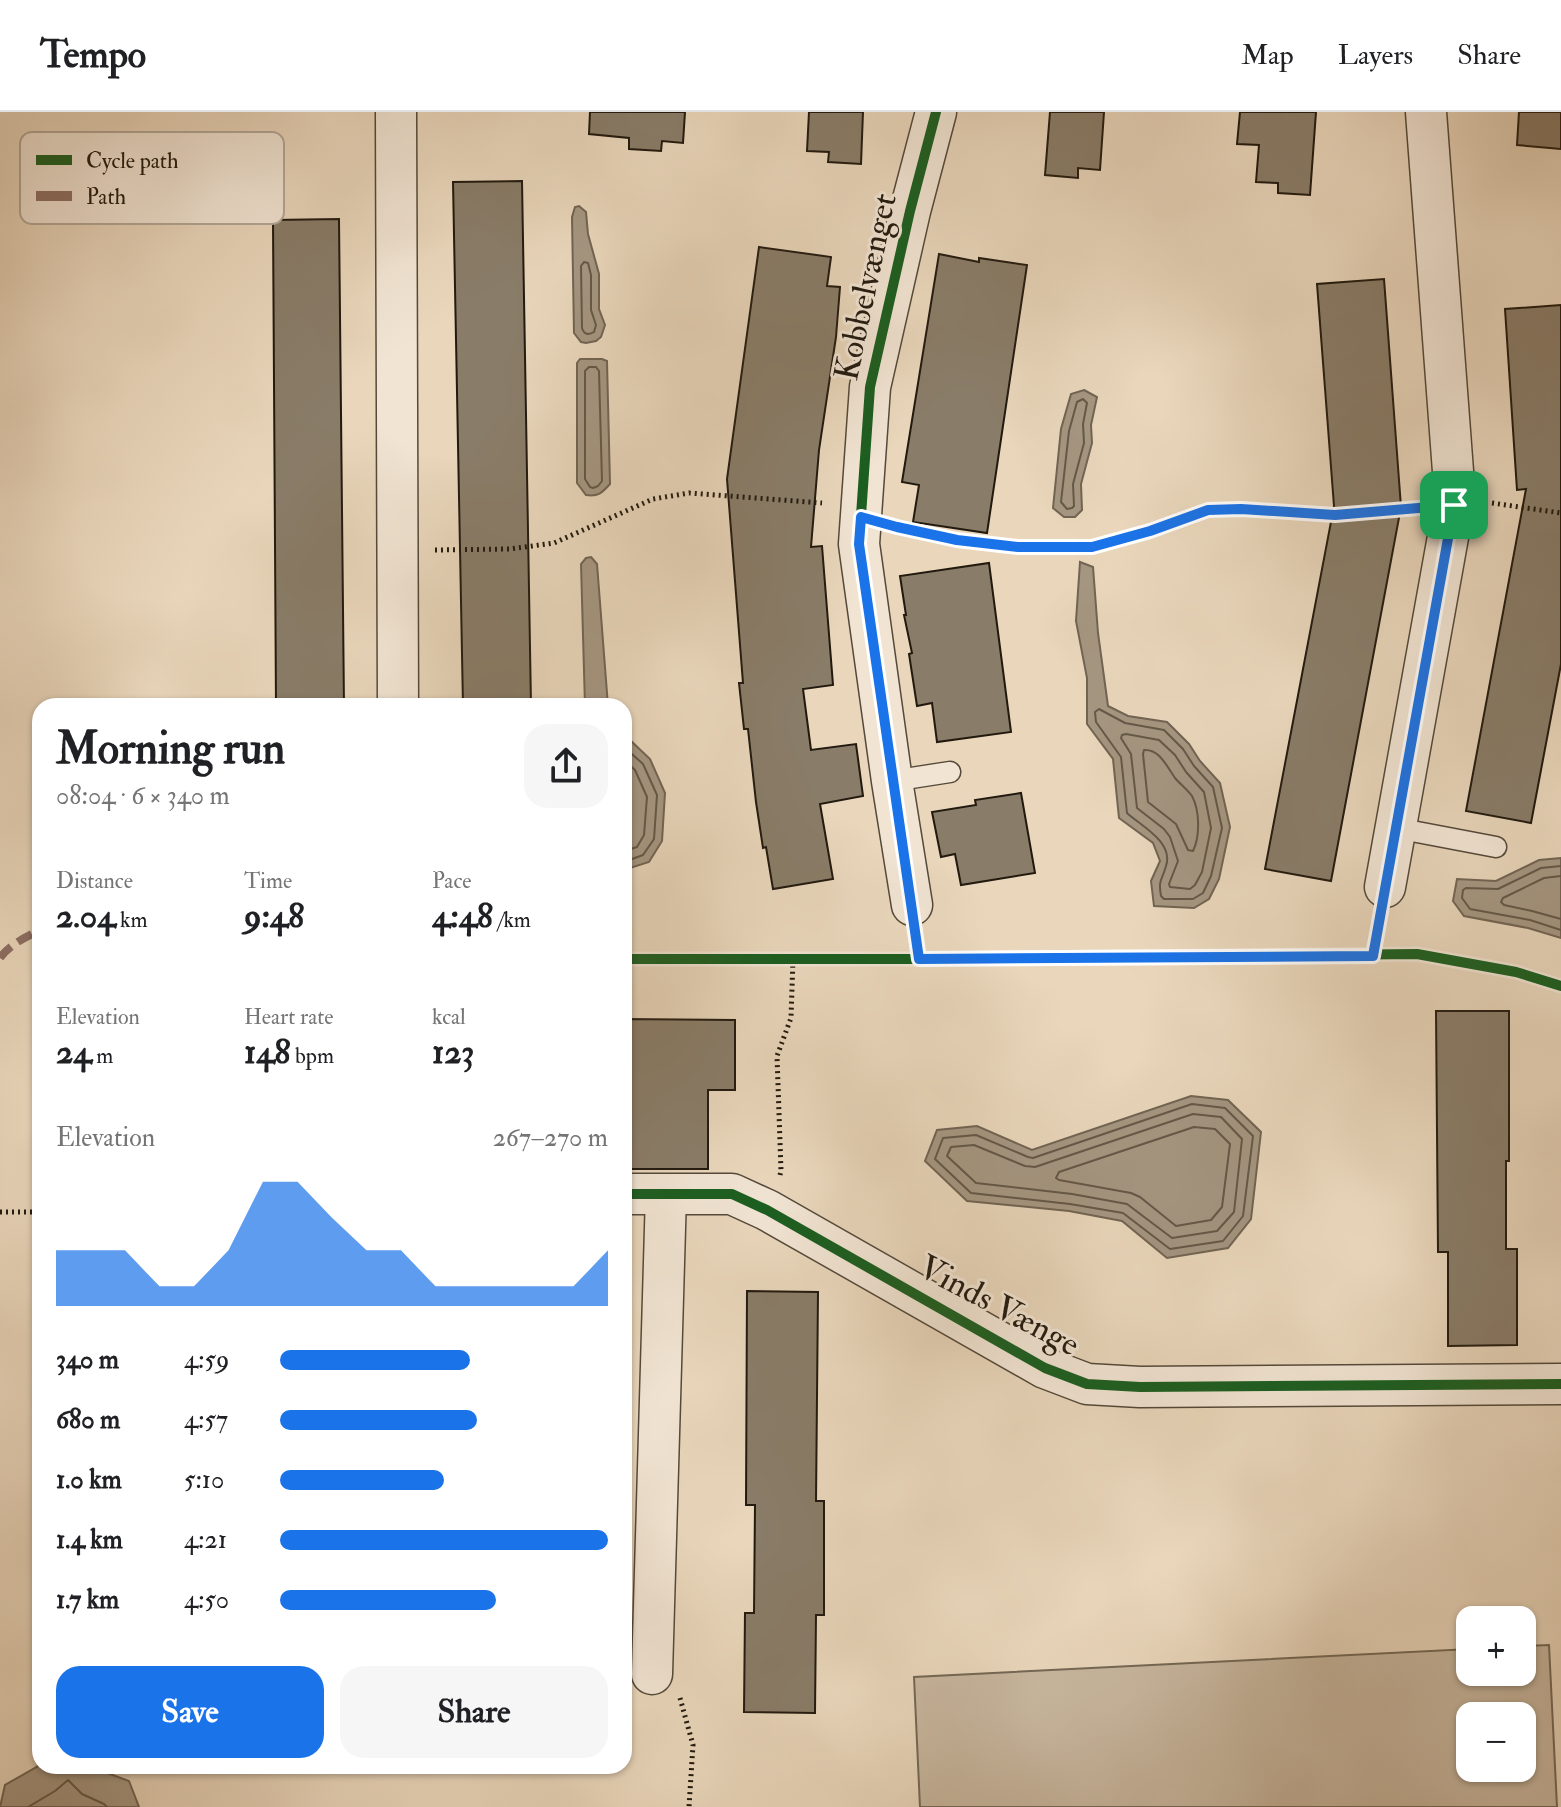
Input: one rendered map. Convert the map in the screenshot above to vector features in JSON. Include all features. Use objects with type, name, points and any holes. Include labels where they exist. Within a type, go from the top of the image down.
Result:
[{"type":"street","points":[[396,112],[398,698]]},
{"type":"street","name":"Kobbelvænget","points":[[912,905],[859,544],[870,387],[936,112]]},
{"type":"street","points":[[1385,887],[1454,502],[1426,112]]},
{"type":"street","name":"Vinds Vænge","points":[[632,1194],[732,1194],[767,1210],[1045,1368],[1087,1384],[1140,1387],[1561,1384]]},
{"type":"street","points":[[652,1674],[666,1194]]},
{"type":"lane","points":[[892,781],[950,772]]},
{"type":"lane","points":[[1396,828],[1496,847]]},
{"type":"path","points":[[398,551],[510,549],[554,543],[653,499],[689,493],[861,511],[897,527],[957,540],[1018,547],[1092,547],[1208,510],[1335,515],[1454,502],[1561,513]]},
{"type":"path","points":[[778,959],[809,959]]},
{"type":"path","points":[[767,1210],[781,1171],[777,1056],[791,1018],[793,959]]},
{"type":"path","points":[[0,1212],[32,1212]]},
{"type":"path","points":[[652,1674],[673,1674],[693,1745],[689,1807]]},
{"type":"shaded area","points":[[1536,1645],[1549,1645],[1557,1807],[920,1807],[914,1677],[1456,1650],[1456,1686],[1536,1686]]},
{"type":"water","points":[[579,206],[586,212],[588,234],[599,274],[599,309],[605,325],[601,337],[586,343],[581,342],[574,333],[572,217],[575,207]]},
{"type":"water","points":[[580,359],[607,361],[610,484],[594,495],[586,495],[577,483],[577,363]]},
{"type":"water","points":[[1084,390],[1097,397],[1091,425],[1092,443],[1081,484],[1082,510],[1075,517],[1064,517],[1053,508],[1061,429],[1071,394]]},
{"type":"water","points":[[591,557],[597,564],[607,698],[585,698],[581,564]]},
{"type":"water","points":[[1080,562],[1093,567],[1108,706],[1128,716],[1167,722],[1220,783],[1230,827],[1219,879],[1209,899],[1194,908],[1154,906],[1151,881],[1160,861],[1153,843],[1119,818],[1113,759],[1087,724],[1087,678],[1076,621]]},
{"type":"water","points":[[632,742],[650,759],[665,793],[662,841],[649,862],[632,867]]},
{"type":"water","points":[[1561,858],[1561,938],[1528,928],[1464,916],[1453,901],[1457,879],[1496,881],[1539,860]]},
{"type":"water","points":[[1191,1096],[1228,1100],[1261,1132],[1251,1219],[1228,1248],[1167,1258],[1122,1221],[1069,1211],[967,1201],[925,1161],[937,1130],[977,1126],[1032,1150]]},
{"type":"water","points":[[32,1770],[32,1774],[110,1774],[129,1781],[139,1807],[0,1807],[5,1785]]},
{"type":"building","points":[[590,112],[685,112],[683,143],[662,141],[661,151],[629,149],[629,138],[589,134]]},
{"type":"building","points":[[809,112],[863,112],[861,164],[828,162],[829,152],[807,151]]},
{"type":"building","points":[[1050,112],[1104,112],[1100,170],[1078,168],[1078,178],[1045,175]]},
{"type":"building","points":[[1240,112],[1316,112],[1310,195],[1278,193],[1278,183],[1256,182],[1259,145],[1237,144]]},
{"type":"building","points":[[1519,112],[1561,112],[1561,149],[1517,145]]},
{"type":"building","points":[[522,181],[531,698],[463,698],[453,182]]},
{"type":"building","points":[[339,219],[344,698],[276,698],[273,224],[284,224],[284,220]]},
{"type":"building","points":[[759,247],[831,257],[827,286],[840,287],[836,337],[819,450],[811,547],[822,546],[833,685],[803,689],[811,750],[856,744],[863,796],[820,804],[833,879],[773,889],[766,847],[763,848],[748,729],[744,729],[727,479]]},
{"type":"building","points":[[939,254],[979,262],[979,258],[1027,265],[987,533],[913,522],[919,485],[902,482]]},
{"type":"building","points":[[1384,279],[1401,507],[1331,881],[1265,869],[1334,506],[1317,284]]},
{"type":"building","points":[[1561,305],[1561,664],[1531,823],[1466,811],[1526,489],[1517,490],[1505,309]]},
{"type":"building","points":[[989,563],[1011,732],[937,742],[932,703],[917,706],[900,576]]},
{"type":"building","points":[[1021,793],[1035,873],[961,885],[955,854],[941,857],[932,812],[976,805],[975,800]]},
{"type":"building","points":[[1436,1011],[1509,1011],[1506,1249],[1517,1249],[1517,1345],[1448,1346],[1448,1252],[1438,1252]]},
{"type":"building","points":[[632,1019],[735,1020],[735,1090],[708,1090],[708,1169],[632,1169]]},
{"type":"building","points":[[747,1291],[818,1292],[816,1501],[824,1501],[824,1615],[816,1615],[815,1713],[744,1712],[745,1613],[754,1613],[755,1505],[746,1505]]},
{"type":"marked path","points":[[0,958],[13,945],[32,934]]},
{"type":"cycle path","points":[[919,959],[859,544],[870,387],[936,112]]},
{"type":"cycle path","points":[[632,959],[1417,954],[1516,972],[1561,986]]},
{"type":"cycle path","points":[[632,1194],[732,1194],[767,1210],[1045,1368],[1087,1384],[1140,1387],[1561,1384]]},
{"type":"route","points":[[1454,505],[1373,956],[919,959],[859,544],[861,517],[957,540],[1018,547],[1092,547],[1208,510],[1335,515],[1454,505]]}]
